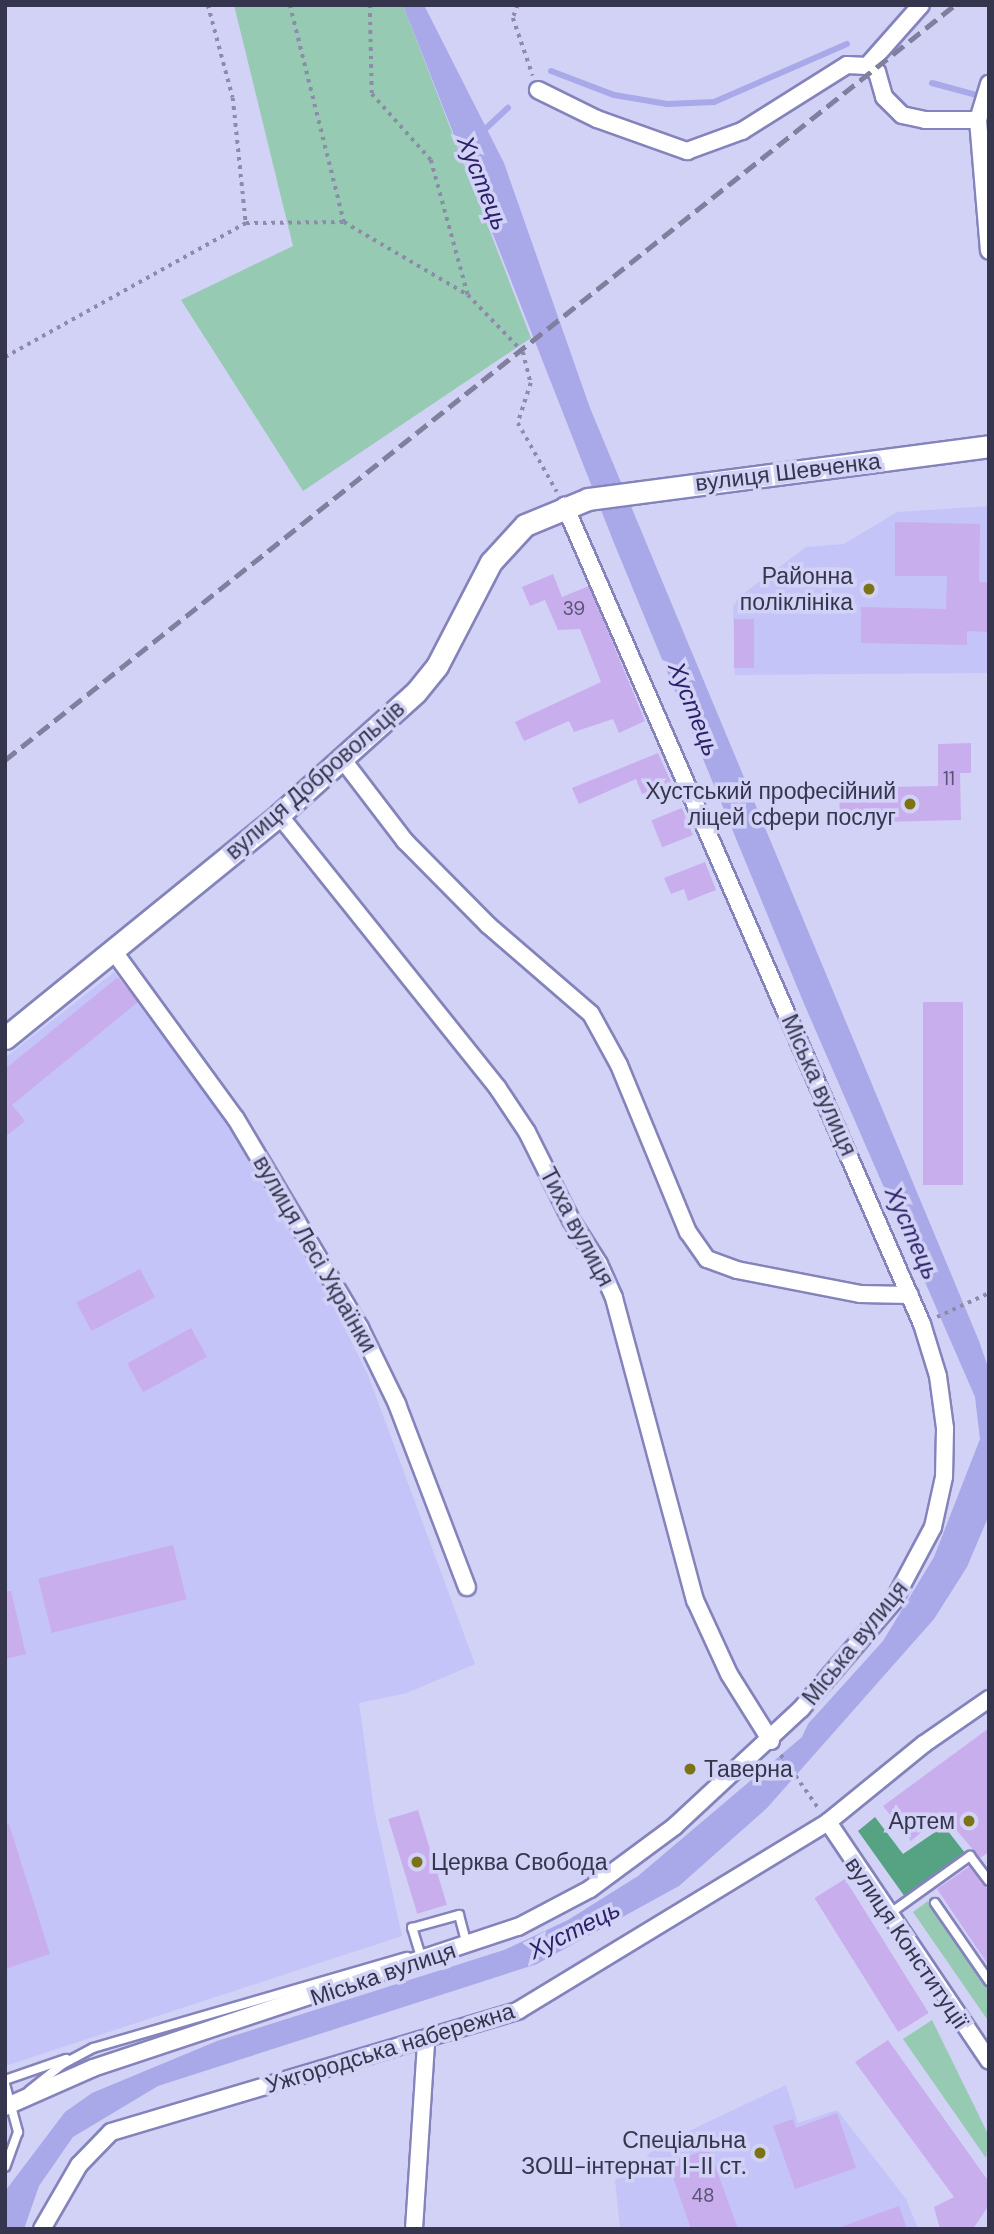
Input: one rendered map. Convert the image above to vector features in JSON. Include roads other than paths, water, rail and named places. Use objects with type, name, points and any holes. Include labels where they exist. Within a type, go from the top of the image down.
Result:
[{"type":"main road","name":"вулиця Шевченка","points":[[588,499],[989,446]]},
{"type":"main road","name":"вулиця Добровольців","points":[[5,1038],[343,760],[428,680],[505,542],[525,525],[565,506],[588,499]]},
{"type":"street","points":[[867,66],[921,5]]},
{"type":"street","points":[[538,90],[597,119],[687,151],[742,131],[847,65],[867,66],[877,72],[884,97],[902,115],[925,120],[978,120]]},
{"type":"street","points":[[989,84],[980,102],[978,120],[989,251]]},
{"type":"street","name":"Міська вулиця","points":[[9,2106],[93,2068],[421,1957],[469,1944],[545,1914],[618,1871],[774,1745],[893,1602],[933,1527],[944,1477],[943,1399],[911,1295],[565,506]]},
{"type":"street","points":[[343,760],[423,860],[488,925],[591,1014],[619,1065],[688,1231],[707,1259],[737,1270],[860,1294],[911,1295]]},
{"type":"street","name":"Тиха вулиця","points":[[279,815],[497,1087],[527,1132],[570,1220],[599,1264],[614,1298],[695,1600],[720,1656],[774,1745]]},
{"type":"street","name":"вулиця Лесі Українки","points":[[112,949],[236,1119],[360,1328],[397,1404],[467,1587]]},
{"type":"street","name":"Ужгородська набережна","points":[[42,2229],[79,2165],[111,2132],[426,2041],[519,2010],[828,1822],[924,1744],[989,1699]]},
{"type":"street","name":"вулиця Конституції","points":[[828,1822],[887,1916],[989,2061]]},
{"type":"street","points":[[414,2229],[426,2041]]},
{"type":"lane","points":[[887,1916],[970,1856],[989,1881]]},
{"type":"lane","points":[[935,1903],[989,1981]]},
{"type":"lane","points":[[5,2167],[18,2132],[9,2106],[5,2082],[79,2054],[359,1967],[421,1957],[412,1927],[460,1914],[469,1944]]},
{"type":"lane","points":[[9,2106],[79,2054]]},
{"type":"water","name":"Хустець","points":[[403,5],[424,5],[504,163],[590,408],[979,1341],[989,1370],[989,1515],[967,1567],[934,1619],[767,1808],[679,1886],[537,1964],[158,2086],[73,2137],[39,2186],[24,2229],[5,2229],[6,2190],[65,2112],[92,2093],[217,2041],[504,1950],[568,1920],[638,1876],[802,1737],[808,1724],[883,1641],[934,1557],[980,1439],[975,1397],[805,1006],[614,543]]},
{"type":"waterway","points":[[551,71],[614,95],[667,104],[714,102],[847,44]]},
{"type":"waterway","points":[[932,83],[984,97]]},
{"type":"waterway","name":"Хустець","points":[[481,133],[508,108]]},
{"type":"railway","points":[[5,760],[955,5]]},
{"type":"place","name":"Районна поліклініка","points":[[869,589]]},
{"type":"place","name":"Хустський професійний ліцей сфери послуг","points":[[910,804]]},
{"type":"place","name":"Таверна","points":[[690,1769]]},
{"type":"place","name":"Артем","points":[[969,1821]]},
{"type":"place","name":"Церква Свобода","points":[[417,1862]]},
{"type":"place","name":"Спеціальна ЗОШ-інтернат І-ІІ ст.","points":[[760,2153]]}]
